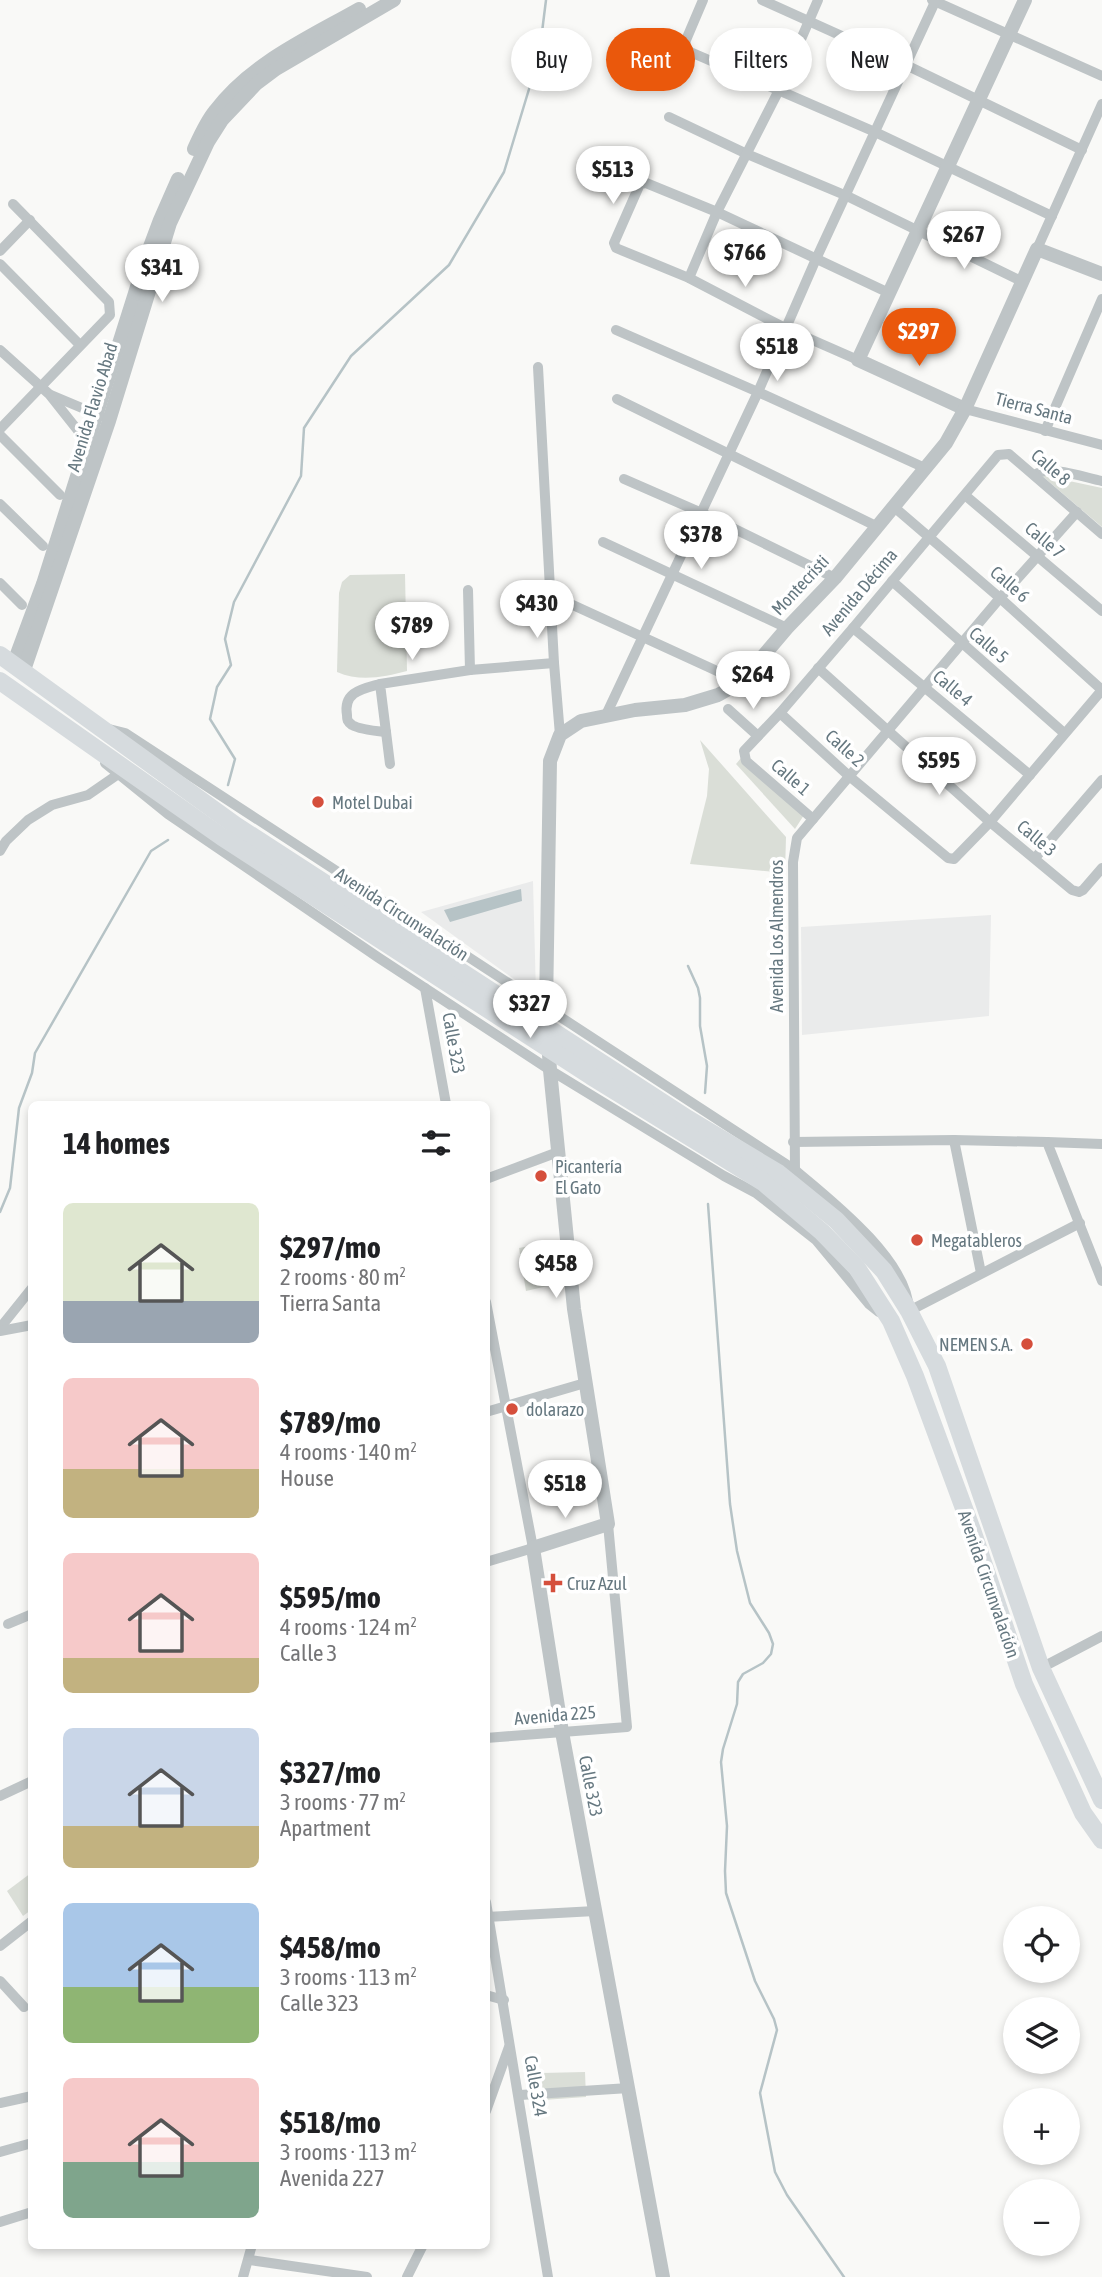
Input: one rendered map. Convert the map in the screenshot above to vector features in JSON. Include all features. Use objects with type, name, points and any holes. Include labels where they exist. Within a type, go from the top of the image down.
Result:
[{"type":"highway","name":"Avenida Circunvalación","points":[[12,664],[247,832],[666,1106],[778,1172],[836,1220],[865,1250],[884,1271],[909,1311],[937,1366],[1041,1668],[1102,1800]]},
{"type":"highway","name":"Avenida Circunvalación","points":[[0,681],[233,845],[591,1076],[763,1182],[822,1232],[857,1268],[891,1321],[915,1376],[1024,1684],[1083,1813],[1102,1840]]},
{"type":"highway","points":[[1012,1649],[1031,1641]]},
{"type":"street","name":"Avenida Flavio Abad","points":[[103,418],[160,220],[213,113],[230,92],[270,60],[375,0]]},
{"type":"street","name":"Avenida Flavio Abad","points":[[12,664],[93,448],[170,223],[192,174],[222,120],[256,84],[276,69],[394,0]]},
{"type":"street","points":[[704,0],[685,46],[688,51],[709,60]]},
{"type":"street","points":[[762,0],[826,28]]},
{"type":"street","points":[[805,28],[818,0]]},
{"type":"street","points":[[858,360],[1025,0]]},
{"type":"street","points":[[913,49],[934,1],[1102,76]]},
{"type":"street","points":[[913,69],[1082,150]]},
{"type":"street","points":[[689,278],[717,212],[778,91]]},
{"type":"street","points":[[781,91],[1052,216]]},
{"type":"street","points":[[606,715],[729,455],[894,91]]},
{"type":"street","name":"Montecristi","points":[[560,735],[581,721],[606,715],[685,705],[718,695],[741,682],[835,578],[946,443],[1023,282],[1102,104]]},
{"type":"street","points":[[669,117],[747,154],[847,196],[1023,282]]},
{"type":"street","name":"Tierra Santa","points":[[717,212],[643,182],[614,246],[689,278],[785,328],[965,408],[1102,446]]},
{"type":"street","points":[[0,429],[44,391],[80,345],[110,315],[109,302],[13,204]]},
{"type":"street","points":[[717,212],[889,293]]},
{"type":"street","points":[[0,251],[30,220]]},
{"type":"street","points":[[1037,249],[1102,274]]},
{"type":"street","points":[[0,264],[80,345]]},
{"type":"street","points":[[1045,431],[1102,299]]},
{"type":"street","points":[[616,330],[925,468]]},
{"type":"street","points":[[0,350],[44,391],[93,448]]},
{"type":"street","points":[[490,1561],[608,1524],[574,1309],[546,1008],[548,797],[550,761],[560,735],[538,367]]},
{"type":"street","points":[[44,391],[103,418]]},
{"type":"street","points":[[617,399],[878,527]]},
{"type":"street","points":[[0,435],[60,495]]},
{"type":"street","name":"Calle 8","points":[[1009,454],[1102,534]]},
{"type":"street","name":"Avenida Décima","points":[[746,761],[744,751],[853,628],[998,455],[1009,454]]},
{"type":"street","points":[[1035,475],[1049,471],[1102,481]]},
{"type":"street","points":[[624,480],[702,513],[835,578]]},
{"type":"street","name":"Calle 7","points":[[966,496],[1102,611]]},
{"type":"street","points":[[0,504],[43,546]]},
{"type":"street","name":"Calle 6","points":[[894,507],[1102,690]]},
{"type":"street","name":"Avenida Los Almendros","points":[[794,1170],[793,862],[797,838],[1000,598],[1077,512]]},
{"type":"street","points":[[603,542],[787,628]]},
{"type":"street","name":"Calle 5","points":[[892,582],[1064,733]]},
{"type":"street","points":[[0,583],[22,605]]},
{"type":"street","points":[[468,590],[470,670]]},
{"type":"street","points":[[551,595],[741,682]]},
{"type":"street","name":"Calle 4","points":[[853,628],[1030,775]]},
{"type":"street","points":[[386,732],[354,726],[348,721],[346,711],[351,695],[357,690],[470,670],[554,663]]},
{"type":"street","name":"Calle 3","points":[[818,668],[990,822],[1072,890],[1079,892],[1102,868]]},
{"type":"street","points":[[380,684],[390,764]]},
{"type":"street","points":[[990,822],[1102,690]]},
{"type":"street","points":[[727,709],[758,736]]},
{"type":"street","name":"Calle 2","points":[[780,713],[849,776],[947,858],[954,859],[990,822]]},
{"type":"street","name":"Avenida Circunvalación","points":[[96,726],[125,733],[794,1170],[833,1202],[876,1245],[902,1283],[909,1298],[909,1311]]},
{"type":"street","name":"Avenida Circunvalación","points":[[87,743],[117,775],[275,889],[550,1070],[756,1193],[816,1240],[869,1304],[891,1321]]},
{"type":"street","name":"Calle 1","points":[[746,761],[813,819]]},
{"type":"street","points":[[0,851],[6,841],[28,820],[52,805],[88,795],[117,775]]},
{"type":"street","points":[[1035,858],[1102,780]]},
{"type":"street","name":"Calle 323","points":[[425,988],[445,1101]]},
{"type":"street","points":[[954,1140],[981,1273]]},
{"type":"street","points":[[793,1142],[954,1140],[1102,1144]]},
{"type":"street","points":[[1047,1142],[1102,1281]]},
{"type":"street","points":[[490,1178],[558,1152]]},
{"type":"street","points":[[909,1311],[1080,1223]]},
{"type":"street","points":[[0,1330],[28,1293]]},
{"type":"street","name":"Calle 323","points":[[490,1324],[533,1548],[562,1732],[663,2277]]},
{"type":"street","points":[[0,1330],[28,1326]]},
{"type":"street","points":[[490,1411],[585,1383]]},
{"type":"street","name":"Avenida 225","points":[[490,1738],[627,1727],[608,1524]]},
{"type":"street","points":[[8,1624],[28,1616]]},
{"type":"street","points":[[1041,1668],[1102,1636]]},
{"type":"street","points":[[0,1796],[28,1783]]},
{"type":"street","points":[[490,1917],[595,1911]]},
{"type":"street","points":[[0,1946],[28,1924]]},
{"type":"street","name":"Calle 324","points":[[490,1927],[520,2095],[548,2277]]},
{"type":"street","points":[[0,1981],[24,2007]]},
{"type":"street","points":[[490,1996],[504,2000]]},
{"type":"street","points":[[490,2096],[510,2044]]},
{"type":"street","points":[[520,2095],[629,2088]]},
{"type":"street","points":[[0,2103],[28,2097]]},
{"type":"street","points":[[0,2152],[28,2144]]},
{"type":"street","points":[[0,2222],[28,2213]]},
{"type":"street","points":[[243,2277],[251,2249]]},
{"type":"street","points":[[407,2277],[421,2249]]},
{"type":"street","points":[[250,2260],[367,2277]]},
{"type":"shaded area","points":[[1041,475],[1102,488],[1102,527]]},
{"type":"shaded area","points":[[405,574],[407,671],[363,678],[337,672],[339,593],[342,582],[350,575]]},
{"type":"shaded area","points":[[700,740],[786,837],[785,873],[690,864],[707,796],[709,769]]},
{"type":"shaded area","points":[[741,758],[804,815],[795,829],[736,764]]},
{"type":"shaded area","points":[[533,881],[536,995],[421,912]]},
{"type":"shaded area","points":[[521,889],[522,901],[450,922],[444,910]]},
{"type":"shaded area","points":[[991,915],[989,1016],[802,1035],[801,927]]},
{"type":"shaded area","points":[[545,1243],[552,1285],[526,1291],[519,1248]]},
{"type":"shaded area","points":[[28,1875],[28,1912],[23,1916],[7,1891]]},
{"type":"shaded area","points":[[585,2072],[586,2097],[543,2100],[541,2073]]},
{"type":"waterway","points":[[228,785],[235,759],[210,719],[217,687],[231,665],[225,639],[234,602],[301,476],[304,428],[351,356],[449,265],[504,172],[539,56],[546,0]]},
{"type":"waterway","points":[[0,1212],[10,1188],[19,1108],[32,1073],[35,1053],[151,851],[168,840]]},
{"type":"waterway","points":[[688,966],[700,998],[700,1026],[707,1066],[705,1093]]},
{"type":"waterway","points":[[708,1204],[730,1504],[737,1551],[750,1603],[773,1644],[771,1654],[763,1663],[743,1674],[738,1682],[737,1704],[723,1749],[721,1762],[727,1826],[726,1893],[755,1981],[777,2030],[760,2093],[775,2172],[787,2195],[844,2277]]},
{"type":"place","name":"Motel Dubai","points":[[318,802]]},
{"type":"place","name":"Picantería El Gato","points":[[541,1176]]},
{"type":"place","name":"Megatableros","points":[[917,1240]]},
{"type":"place","name":"NEMEN S.A.","points":[[1027,1344]]},
{"type":"place","name":"dolarazo","points":[[512,1409]]},
{"type":"place","name":"Cruz Azul","points":[[553,1583]]}]
